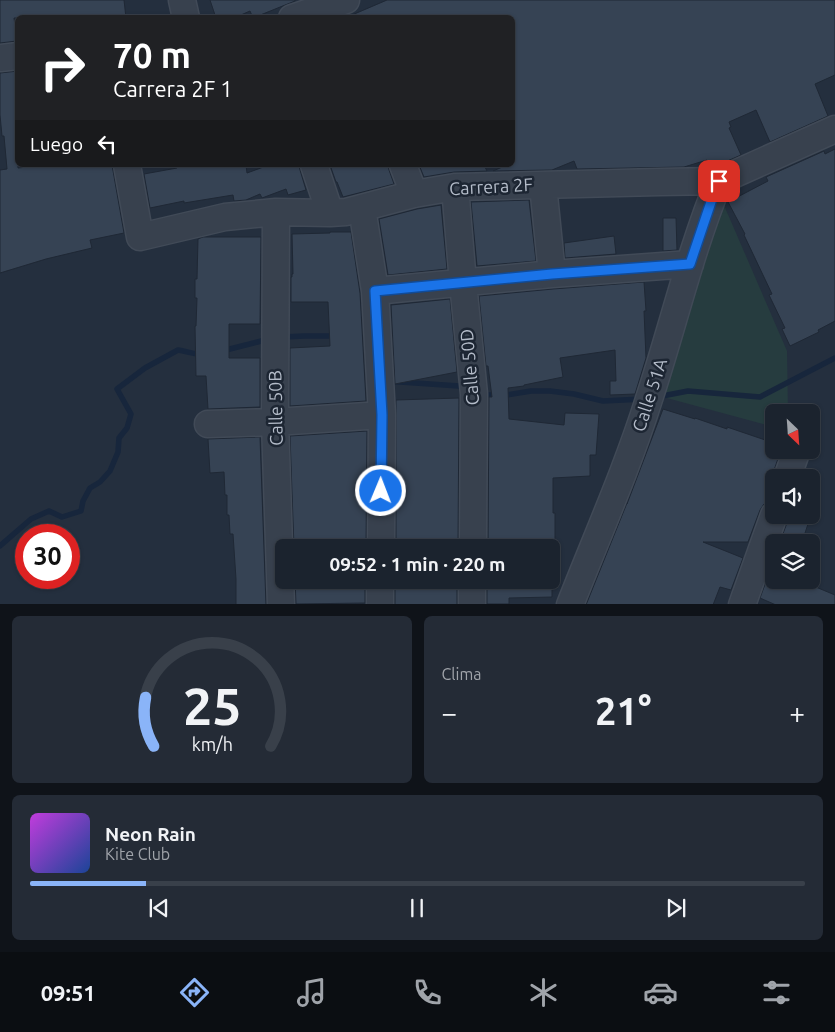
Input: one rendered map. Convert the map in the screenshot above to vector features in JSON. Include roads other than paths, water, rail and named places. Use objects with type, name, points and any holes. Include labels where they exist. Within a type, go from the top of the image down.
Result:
[{"type":"street","points":[[182,0],[185,15]]},
{"type":"street","points":[[306,15],[343,7]]},
{"type":"street","points":[[0,58],[15,56]]},
{"type":"street","name":"Carrera 2F","points":[[127,167],[140,237],[225,217],[276,212],[346,212],[414,194],[455,187],[719,181],[835,128]]},
{"type":"street","points":[[315,167],[330,213]]},
{"type":"street","points":[[403,167],[414,194]]},
{"type":"street","name":"Calle 51A","points":[[570,604],[623,474],[649,399],[690,264],[719,181]]},
{"type":"street","points":[[543,185],[552,274]]},
{"type":"street","name":"Calle 50D","points":[[455,187],[474,394],[472,539]]},
{"type":"street","points":[[362,208],[375,291],[382,415],[381,539]]},
{"type":"street","name":"Calle 50B","points":[[276,212],[275,422],[281,604]]},
{"type":"street","points":[[375,291],[552,274],[690,264]]},
{"type":"street","points":[[208,424],[382,415]]},
{"type":"street","points":[[742,604],[771,524]]},
{"type":"street","points":[[380,589],[380,604]]},
{"type":"street","points":[[472,589],[472,604]]},
{"type":"waterway","points":[[283,337],[336,336]]},
{"type":"waterway","points":[[222,351],[269,339]]},
{"type":"waterway","points":[[0,546],[31,519],[49,511],[62,517],[81,511],[83,501],[90,488],[100,482],[110,471],[118,452],[119,438],[127,428],[131,414],[117,389],[145,368],[178,350],[203,354]]},
{"type":"waterway","points":[[657,397],[688,391],[760,397],[835,358]]},
{"type":"waterway","points":[[386,381],[459,386],[465,390]]},
{"type":"waterway","points":[[481,395],[507,395],[531,391],[550,391],[574,394],[603,401],[643,399]]}]
